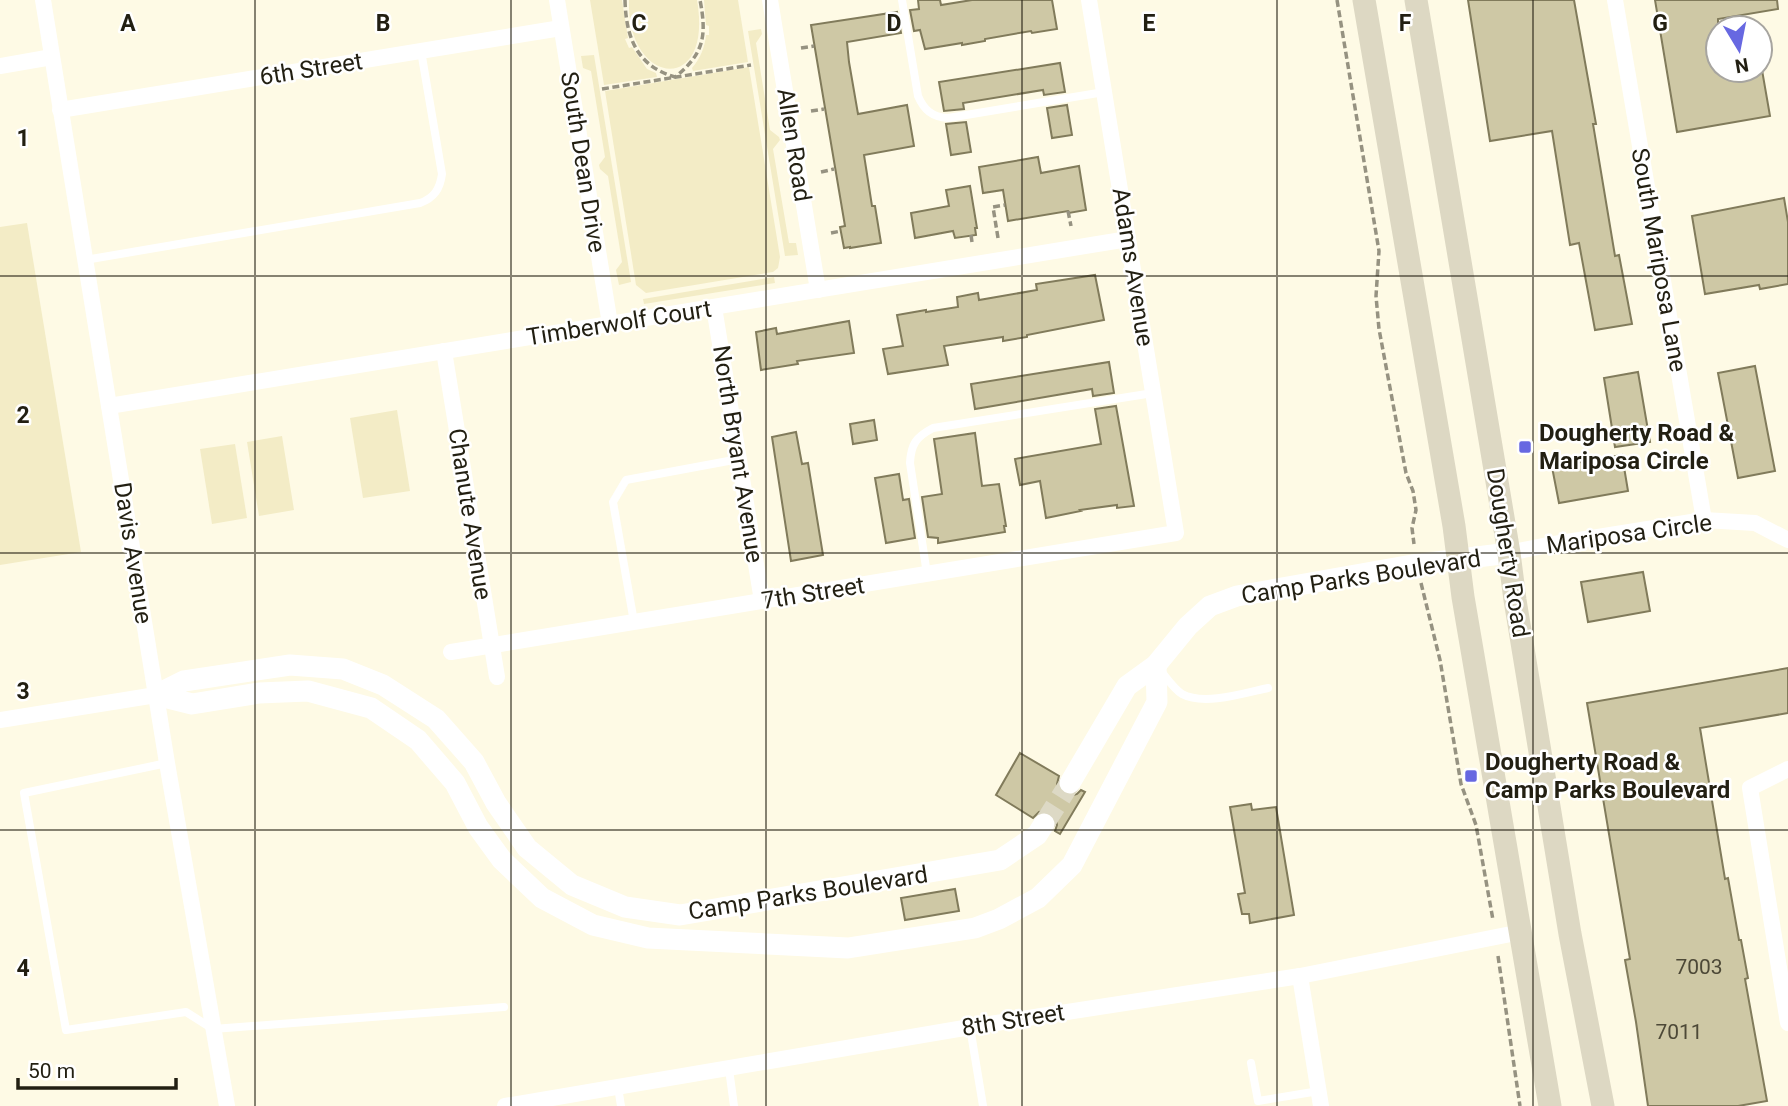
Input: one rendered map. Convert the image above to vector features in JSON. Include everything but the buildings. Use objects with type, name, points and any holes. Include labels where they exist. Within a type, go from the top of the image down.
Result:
[{"type":"main road","name":"Dougherty Road","points":[[1364,0],[1454,525],[1463,597],[1551,1103]]},
{"type":"main road","name":"Dougherty Road","points":[[1416,0],[1570,934],[1603,1106]]},
{"type":"street","name":"Davis Avenue","points":[[43,0],[167,763],[227,1106]]},
{"type":"street","name":"South Dean Drive","points":[[557,0],[610,324]]},
{"type":"street","name":"Allen Road","points":[[770,0],[818,290]]},
{"type":"street","name":"Adams Avenue","points":[[1089,0],[1176,533]]},
{"type":"street","name":"South Mariposa Lane","points":[[1615,0],[1704,520]]},
{"type":"street","name":"6th Street","points":[[61,110],[561,28]]},
{"type":"street","points":[[0,66],[52,57]]},
{"type":"street","name":"Timberwolf Court","points":[[109,406],[1128,239]]},
{"type":"street","name":"North Bryant Avenue","points":[[714,307],[762,601]]},
{"type":"street","name":"Chanute Avenue","points":[[444,351],[497,677]]},
{"type":"street","name":"Mariposa Circle","points":[[1509,553],[1704,520],[1755,523],[1788,540]]},
{"type":"street","name":"7th Street","points":[[451,652],[1176,533]]},
{"type":"street","name":"Camp Parks Boulevard","points":[[1070,783],[1127,686],[1156,665],[1188,626],[1210,606],[1237,596],[1509,553]]},
{"type":"street","name":"Camp Parks Boulevard","points":[[156,695],[184,681],[290,665],[344,669],[383,685],[436,719],[474,762],[496,803],[527,848],[572,885],[625,906],[680,915],[1000,860],[1037,835],[1044,824]]},
{"type":"street","name":"Camp Parks Boulevard","points":[[156,695],[192,704],[259,693],[308,691],[371,708],[418,740],[455,783],[478,827],[502,860],[542,898],[593,925],[648,938],[848,948],[975,928],[999,919],[1038,898],[1072,865],[1157,702],[1156,665]]},
{"type":"street","points":[[0,720],[156,695]]},
{"type":"street","points":[[1788,769],[1750,788],[1781,933],[1788,1023]]},
{"type":"street","name":"8th Street","points":[[505,1106],[970,1027],[1300,976],[1521,932]]},
{"type":"street","points":[[1300,976],[1320,1099]]},
{"type":"lane","points":[[902,0],[918,96],[928,112],[938,117],[948,118],[1104,92]]},
{"type":"lane","points":[[85,260],[428,200],[436,193],[442,174],[421,51]]},
{"type":"lane","points":[[927,574],[910,463],[910,450],[924,432],[933,428],[1153,393]]},
{"type":"lane","points":[[634,622],[613,502],[626,480],[739,459]]},
{"type":"lane","points":[[1156,665],[1180,692],[1190,697],[1211,699],[1268,688]]},
{"type":"lane","points":[[167,763],[24,793],[66,1030],[186,1012],[214,1029],[504,1007]]},
{"type":"lane","points":[[970,1027],[983,1106]]},
{"type":"lane","points":[[1251,1063],[1258,1101],[1320,1099]]},
{"type":"lane","points":[[729,1069],[734,1106]]},
{"type":"lane","points":[[618,1087],[621,1106]]},
{"type":"path","points":[[625,0],[629,29],[644,61],[657,71],[675,77]]},
{"type":"path","points":[[675,77],[691,64],[698,54],[703,31],[700,0]]},
{"type":"path","points":[[1337,0],[1379,251],[1376,296],[1379,329],[1406,473],[1416,510],[1412,528]]},
{"type":"path","points":[[801,48],[814,46]]},
{"type":"path","points":[[602,89],[751,65]]},
{"type":"path","points":[[811,111],[824,108]]},
{"type":"path","points":[[821,172],[834,169]]},
{"type":"path","points":[[998,238],[993,207],[1005,205]]},
{"type":"path","points":[[1068,211],[1071,226]]},
{"type":"path","points":[[831,233],[841,232]]},
{"type":"path","points":[[971,235],[972,242]]},
{"type":"path","points":[[1423,595],[1440,660],[1461,784],[1476,825],[1496,937],[1520,1106]]},
{"type":"shaded area","points":[[590,0],[622,0],[628,38],[625,39],[629,48],[632,47],[647,69],[656,73],[657,77],[604,85]]},
{"type":"shaded area","points":[[629,0],[697,0],[699,31],[693,53],[682,65],[668,69],[654,63],[641,50],[632,29]]},
{"type":"shaded area","points":[[704,0],[738,0],[748,62],[693,71],[692,68],[702,53],[706,35],[709,35]]},
{"type":"shaded area","points":[[761,29],[762,34],[756,43],[770,130],[780,140],[773,149],[789,243],[796,243],[798,255],[785,256],[748,31]]},
{"type":"shaded area","points":[[594,55],[631,282],[619,285],[616,270],[622,262],[608,176],[599,165],[605,157],[591,71],[583,68],[581,56]]},
{"type":"shaded area","points":[[749,67],[780,257],[778,268],[773,272],[646,293],[636,285],[605,91]]},
{"type":"shaded area","points":[[27,223],[81,552],[0,565],[0,227]]},
{"type":"shaded area","points":[[774,277],[775,283],[644,304],[643,299]]},
{"type":"shaded area","points":[[397,410],[410,491],[363,498],[350,418]]},
{"type":"shaded area","points":[[282,436],[294,510],[259,516],[247,442]]},
{"type":"shaded area","points":[[235,444],[247,518],[212,524],[200,449]]},
{"type":"tunnel","points":[[1044,824],[1070,783]]},
{"type":"place","name":"Dougherty Road & Mariposa Circle","points":[[1525,447]]},
{"type":"place","name":"Dougherty Road & Camp Parks Boulevard","points":[[1471,776]]}]
